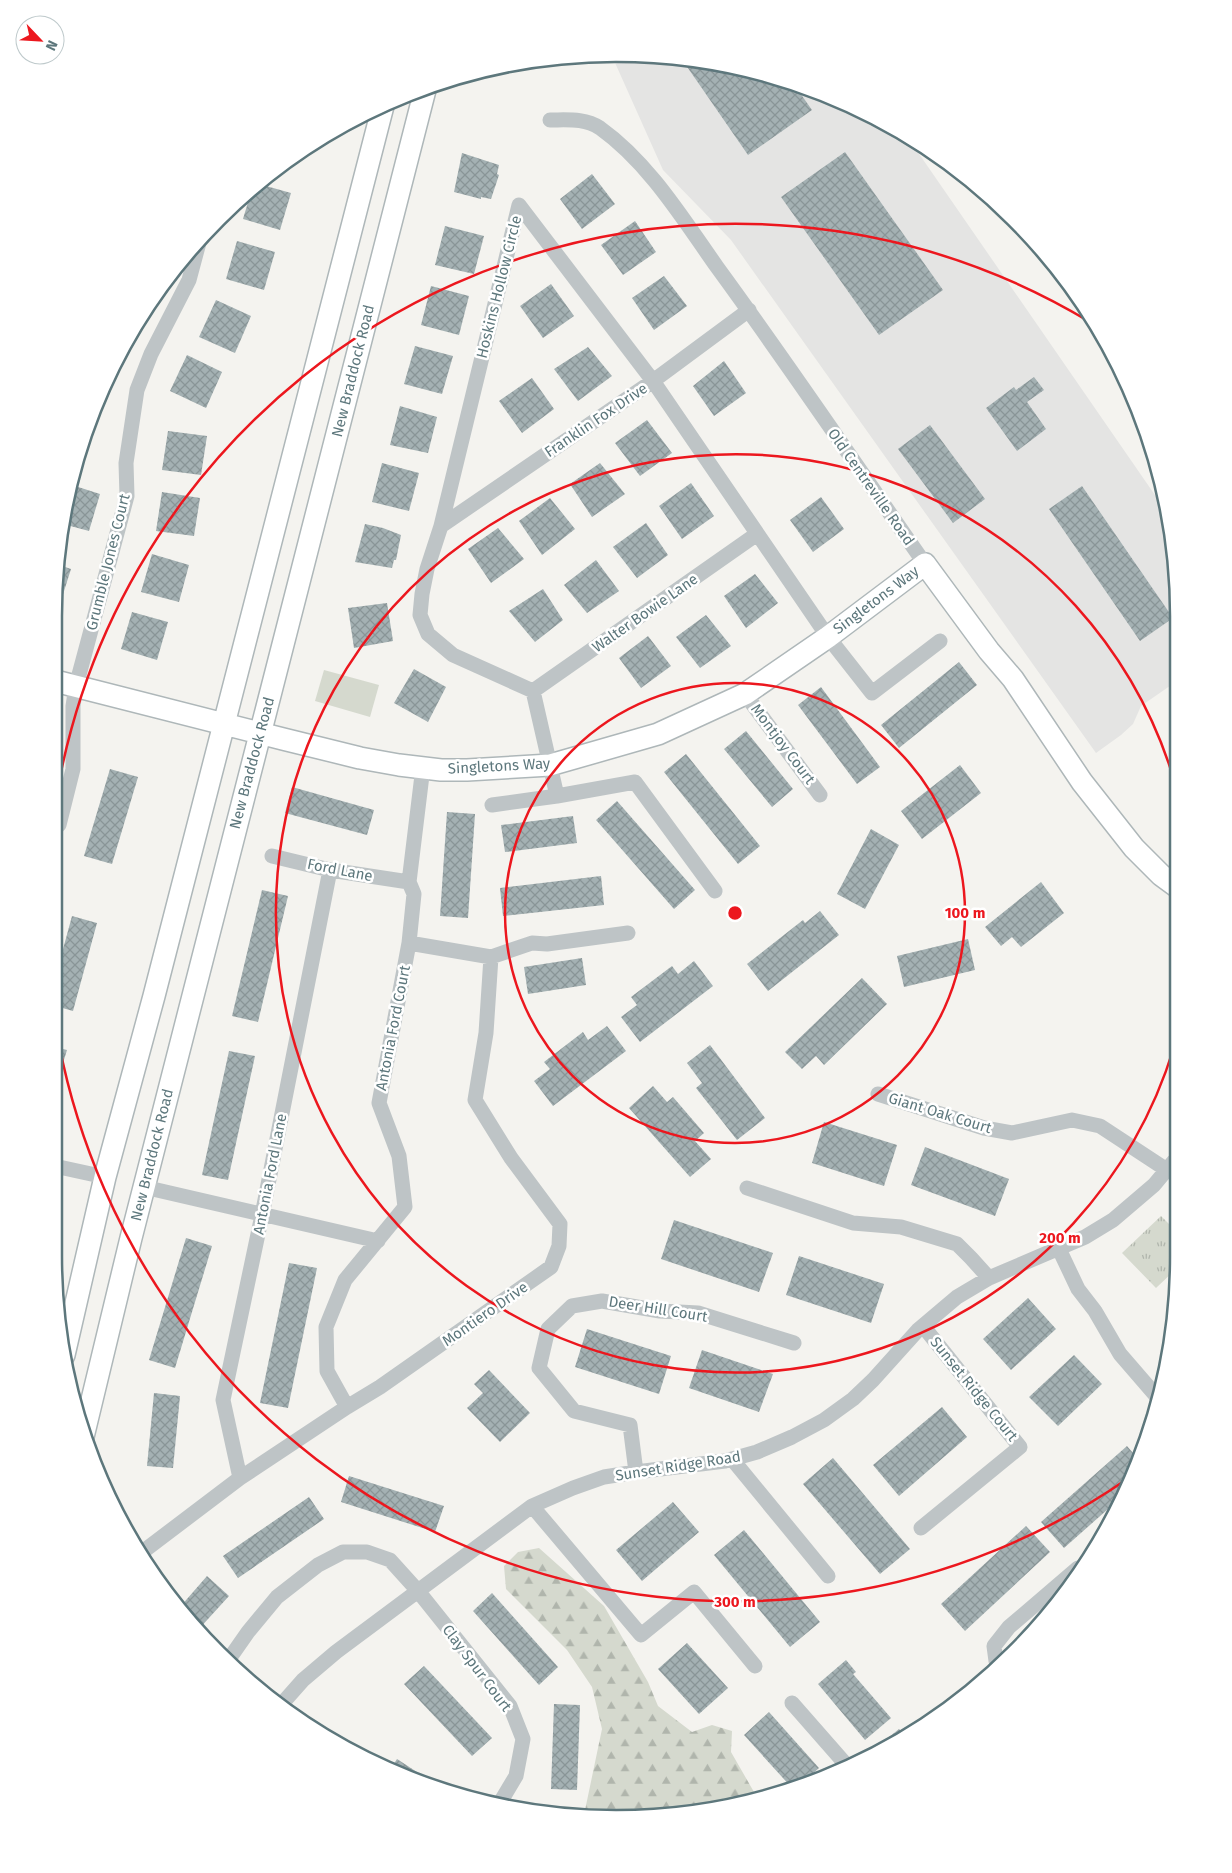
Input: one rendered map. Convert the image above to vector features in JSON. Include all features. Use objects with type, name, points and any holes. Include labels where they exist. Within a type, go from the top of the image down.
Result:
[{"type":"main road","name":"New Braddock Road","points":[[87,1420],[259,734],[423,98]]},
{"type":"main road","points":[[68,1337],[105,1177],[154,996],[381,116]]},
{"type":"main road","name":"Singletons Way","points":[[67,684],[224,723],[259,734],[360,758],[399,765],[441,770],[550,765],[658,734],[745,694],[828,636],[925,564]]},
{"type":"main road","name":"Old Centreville Road","points":[[925,564],[989,651],[1013,678],[1082,782],[1134,848],[1170,882]]},
{"type":"street","name":"Old Centreville Road","points":[[550,120],[582,120],[599,128],[625,149],[657,184],[749,310],[925,564]]},
{"type":"street","name":"Hoskins Hollow Circle","points":[[533,691],[453,655],[428,634],[420,615],[427,569],[441,526],[520,205],[653,381],[828,636],[872,693],[940,641]]},
{"type":"street","name":"Grumble Jones Court","points":[[62,813],[73,769],[73,706],[67,684],[127,496],[126,463],[137,390],[151,354],[189,280],[195,257]]},
{"type":"street","name":"Franklin Fox Drive","points":[[441,526],[653,381],[749,310]]},
{"type":"street","name":"Walter Bowie Lane","points":[[533,691],[757,534]]},
{"type":"street","points":[[533,691],[557,796]]},
{"type":"street","name":"Montjoy Court","points":[[745,694],[820,795]]},
{"type":"street","name":"Antonia Ford Court","points":[[347,1407],[327,1371],[326,1327],[345,1280],[405,1207],[399,1156],[379,1103],[409,943],[414,894],[408,882],[424,767]]},
{"type":"street","points":[[492,805],[635,782],[715,891]]},
{"type":"street","name":"Ford Lane","points":[[272,856],[330,870],[408,882]]},
{"type":"street","name":"Antonia Ford Lane","points":[[240,1478],[223,1400],[262,1215],[330,870]]},
{"type":"street","points":[[409,943],[491,957],[532,943],[547,944],[628,933]]},
{"type":"street","name":"Montiero Drive","points":[[147,1550],[240,1478],[380,1387],[551,1267],[559,1246],[560,1224],[511,1158],[476,1100],[486,1033],[491,957]]},
{"type":"street","name":"Giant Oak Court","points":[[878,1094],[984,1128],[1012,1133],[1072,1120],[1100,1126],[1170,1165]]},
{"type":"street","name":"Sunset Ridge Road","points":[[285,1700],[303,1680],[336,1652],[532,1506],[604,1477],[702,1465],[732,1459],[757,1452],[792,1438],[824,1420],[852,1398],[873,1380],[923,1326],[957,1297],[989,1278],[1085,1238],[1113,1220],[1144,1195],[1170,1167]]},
{"type":"street","points":[[62,1168],[105,1177]]},
{"type":"street","points":[[144,1187],[378,1241]]},
{"type":"street","points":[[747,1188],[853,1223],[901,1227],[957,1244],[989,1278]]},
{"type":"street","points":[[1059,1249],[1078,1288],[1095,1311],[1120,1354],[1153,1392]]},
{"type":"street","name":"Deer Hill Court","points":[[636,1472],[630,1425],[574,1412],[540,1368],[548,1329],[572,1306],[602,1301],[660,1311],[698,1312],[794,1343]]},
{"type":"street","name":"Sunset Ridge Court","points":[[922,1528],[1020,1447],[923,1326]]},
{"type":"street","points":[[732,1459],[828,1576]]},
{"type":"street","points":[[532,1506],[641,1636],[694,1592],[755,1666]]},
{"type":"street","name":"Clay Spur Court","points":[[232,1655],[277,1597],[318,1565],[343,1552],[367,1552],[390,1560],[418,1591],[510,1706],[523,1739],[516,1776],[502,1799]]},
{"type":"street","points":[[996,1659],[994,1646],[1009,1627],[1067,1577]]},
{"type":"street","points":[[792,1703],[843,1761]]},
{"type":"shaded area","points":[[615,62],[688,67],[759,81],[828,105],[861,120],[918,152],[1157,497],[1165,544],[1168,580],[1170,686],[1141,706],[1133,724],[1121,735],[1096,753],[731,240],[663,170]]},
{"type":"green space","points":[[324,670],[379,685],[370,717],[315,701]]},
{"type":"green space","points":[[1161,1216],[1170,1225],[1169,1276],[1156,1288],[1122,1253]]},
{"type":"green space","points":[[539,1548],[604,1606],[648,1682],[658,1706],[692,1732],[712,1725],[732,1731],[731,1752],[755,1793],[688,1806],[652,1809],[585,1809],[602,1729],[592,1687],[567,1650],[506,1589],[504,1566],[518,1552]]},
{"type":"building","points":[[687,67],[759,81],[794,92],[801,95],[812,110],[748,155]]},
{"type":"building","points":[[845,152],[943,290],[879,335],[781,197]]},
{"type":"building","points":[[462,153],[499,165],[497,174],[499,175],[491,199],[481,197],[481,199],[454,192]]},
{"type":"building","points":[[592,174],[615,204],[582,229],[560,199]]},
{"type":"building","points":[[268,186],[291,193],[280,230],[243,219],[248,203]]},
{"type":"building","points":[[635,221],[656,252],[623,275],[601,245]]},
{"type":"building","points":[[445,226],[484,236],[474,274],[435,265]]},
{"type":"building","points":[[237,241],[275,252],[264,290],[226,279]]},
{"type":"building","points":[[664,276],[687,306],[654,330],[632,298]]},
{"type":"building","points":[[551,284],[574,316],[543,338],[520,306]]},
{"type":"building","points":[[431,286],[469,296],[459,335],[421,325]]},
{"type":"building","points":[[216,300],[251,316],[235,353],[199,337]]},
{"type":"building","points":[[415,346],[453,356],[442,394],[404,384]]},
{"type":"building","points":[[588,347],[612,376],[578,401],[554,369]]},
{"type":"building","points":[[187,355],[222,372],[206,408],[170,391]]},
{"type":"building","points":[[724,361],[746,393],[714,416],[693,386]]},
{"type":"building","points":[[1034,377],[1044,390],[1027,402],[1046,429],[1017,451],[986,408],[1014,387],[1016,390]]},
{"type":"building","points":[[532,378],[554,409],[522,433],[499,401]]},
{"type":"building","points":[[400,406],[437,417],[428,453],[390,445]]},
{"type":"building","points":[[647,420],[672,453],[640,476],[615,443]]},
{"type":"building","points":[[930,425],[985,499],[953,523],[898,449]]},
{"type":"building","points":[[168,431],[207,436],[201,475],[162,470]]},
{"type":"building","points":[[382,463],[419,473],[409,511],[372,502]]},
{"type":"building","points":[[600,463],[625,494],[592,517],[570,484]]},
{"type":"building","points":[[691,483],[714,516],[682,539],[659,506]]},
{"type":"building","points":[[1082,486],[1170,613],[1170,620],[1140,641],[1049,509]]},
{"type":"building","points":[[78,487],[100,494],[89,531],[70,526]]},
{"type":"building","points":[[162,492],[200,498],[194,536],[156,531]]},
{"type":"building","points":[[821,497],[844,529],[813,552],[790,520]]},
{"type":"building","points":[[550,498],[575,529],[542,555],[519,521]]},
{"type":"building","points":[[646,523],[668,555],[637,578],[613,547]]},
{"type":"building","points":[[365,524],[401,535],[396,560],[394,560],[392,568],[355,562]]},
{"type":"building","points":[[498,528],[524,559],[491,583],[468,549]]},
{"type":"building","points":[[152,554],[189,565],[179,602],[141,592]]},
{"type":"building","points":[[596,560],[619,591],[587,613],[564,585]]},
{"type":"building","points":[[65,567],[71,569],[63,594]]},
{"type":"building","points":[[755,574],[778,603],[746,628],[724,596]]},
{"type":"building","points":[[543,589],[563,620],[535,642],[509,611]]},
{"type":"building","points":[[387,603],[393,641],[354,648],[348,608]]},
{"type":"building","points":[[132,612],[168,622],[157,660],[121,649]]},
{"type":"building","points":[[706,615],[731,646],[700,668],[676,637]]},
{"type":"building","points":[[648,636],[671,666],[641,688],[619,658]]},
{"type":"building","points":[[959,662],[977,685],[899,748],[881,725]]},
{"type":"building","points":[[414,669],[446,687],[428,722],[394,703]]},
{"type":"building","points":[[821,687],[880,767],[857,784],[798,705]]},
{"type":"building","points":[[746,731],[793,789],[772,807],[724,749]]},
{"type":"building","points":[[686,754],[760,846],[738,864],[664,772]]},
{"type":"building","points":[[960,765],[981,793],[922,839],[901,811]]},
{"type":"building","points":[[110,769],[138,777],[112,864],[84,856]]},
{"type":"building","points":[[292,787],[374,810],[367,835],[285,813]]},
{"type":"building","points":[[617,801],[695,890],[674,909],[596,820]]},
{"type":"building","points":[[447,812],[475,814],[468,918],[440,916]]},
{"type":"building","points":[[573,816],[577,843],[505,852],[501,825]]},
{"type":"building","points":[[871,829],[899,845],[865,909],[837,894]]},
{"type":"building","points":[[601,876],[604,905],[503,916],[500,888]]},
{"type":"building","points":[[1041,882],[1064,913],[1021,947],[1012,937],[1001,946],[985,927]]},
{"type":"building","points":[[262,890],[288,896],[258,1022],[232,1016]]},
{"type":"building","points":[[820,911],[839,935],[768,991],[747,964],[803,920],[805,923]]},
{"type":"building","points":[[72,916],[97,923],[73,1011],[62,1008],[62,953]]},
{"type":"building","points":[[968,939],[975,970],[904,987],[897,956]]},
{"type":"building","points":[[582,958],[586,985],[528,994],[524,967]]},
{"type":"building","points":[[694,961],[713,986],[640,1042],[621,1017],[637,1005],[631,997],[672,966],[678,974]]},
{"type":"building","points":[[862,978],[887,1004],[824,1065],[816,1056],[802,1069],[785,1052]]},
{"type":"building","points":[[607,1026],[626,1051],[553,1106],[534,1081],[550,1069],[544,1062],[583,1032],[588,1040]]},
{"type":"building","points":[[710,1045],[765,1118],[737,1140],[696,1088],[702,1083],[687,1063]]},
{"type":"building","points":[[62,1049],[67,1050],[62,1066]]},
{"type":"building","points":[[229,1051],[255,1056],[228,1180],[202,1175]]},
{"type":"building","points":[[653,1086],[667,1102],[673,1097],[704,1133],[695,1141],[711,1159],[690,1177],[629,1108]]},
{"type":"building","points":[[824,1122],[897,1145],[884,1186],[812,1163]]},
{"type":"building","points":[[925,1147],[1009,1179],[995,1216],[911,1185]]},
{"type":"building","points":[[674,1220],[773,1253],[759,1292],[661,1259]]},
{"type":"building","points":[[186,1238],[212,1246],[175,1368],[149,1360]]},
{"type":"building","points":[[799,1256],[884,1284],[871,1323],[786,1295]]},
{"type":"building","points":[[289,1263],[317,1268],[288,1408],[260,1403]]},
{"type":"building","points":[[1028,1298],[1056,1329],[1011,1370],[983,1339]]},
{"type":"building","points":[[587,1329],[671,1356],[659,1394],[575,1367]]},
{"type":"building","points":[[702,1350],[773,1374],[759,1412],[689,1388]]},
{"type":"building","points":[[1074,1355],[1102,1384],[1058,1426],[1029,1397]]},
{"type":"building","points":[[489,1370],[530,1413],[500,1442],[467,1408],[483,1393],[474,1384]]},
{"type":"building","points":[[154,1393],[180,1396],[173,1468],[147,1466]]},
{"type":"building","points":[[942,1407],[967,1437],[899,1496],[873,1465]]},
{"type":"building","points":[[1127,1446],[1133,1453],[1108,1509],[1064,1548],[1041,1522]]},
{"type":"building","points":[[833,1458],[910,1549],[880,1574],[803,1484]]},
{"type":"building","points":[[349,1476],[444,1506],[435,1532],[341,1502]]},
{"type":"building","points":[[309,1497],[324,1519],[238,1578],[223,1556]]},
{"type":"building","points":[[673,1502],[699,1532],[642,1581],[616,1550]]},
{"type":"building","points":[[1026,1526],[1050,1552],[965,1631],[941,1604]]},
{"type":"building","points":[[744,1530],[820,1622],[790,1647],[714,1555]]},
{"type":"building","points":[[207,1576],[229,1596],[203,1625],[184,1602]]},
{"type":"building","points":[[492,1593],[558,1667],[539,1685],[473,1611]]},
{"type":"building","points":[[687,1643],[728,1688],[699,1714],[658,1669]]},
{"type":"building","points":[[846,1660],[856,1672],[853,1674],[891,1718],[865,1740],[818,1684]]},
{"type":"building","points":[[424,1666],[492,1738],[472,1756],[404,1684]]},
{"type":"building","points":[[554,1704],[580,1705],[577,1790],[551,1789]]},
{"type":"building","points":[[769,1712],[819,1768],[812,1774],[788,1783],[744,1735]]},
{"type":"building","points":[[899,1729],[901,1731],[893,1736],[885,1740]]},
{"type":"building","points":[[397,1759],[420,1774],[404,1768],[394,1764]]}]
